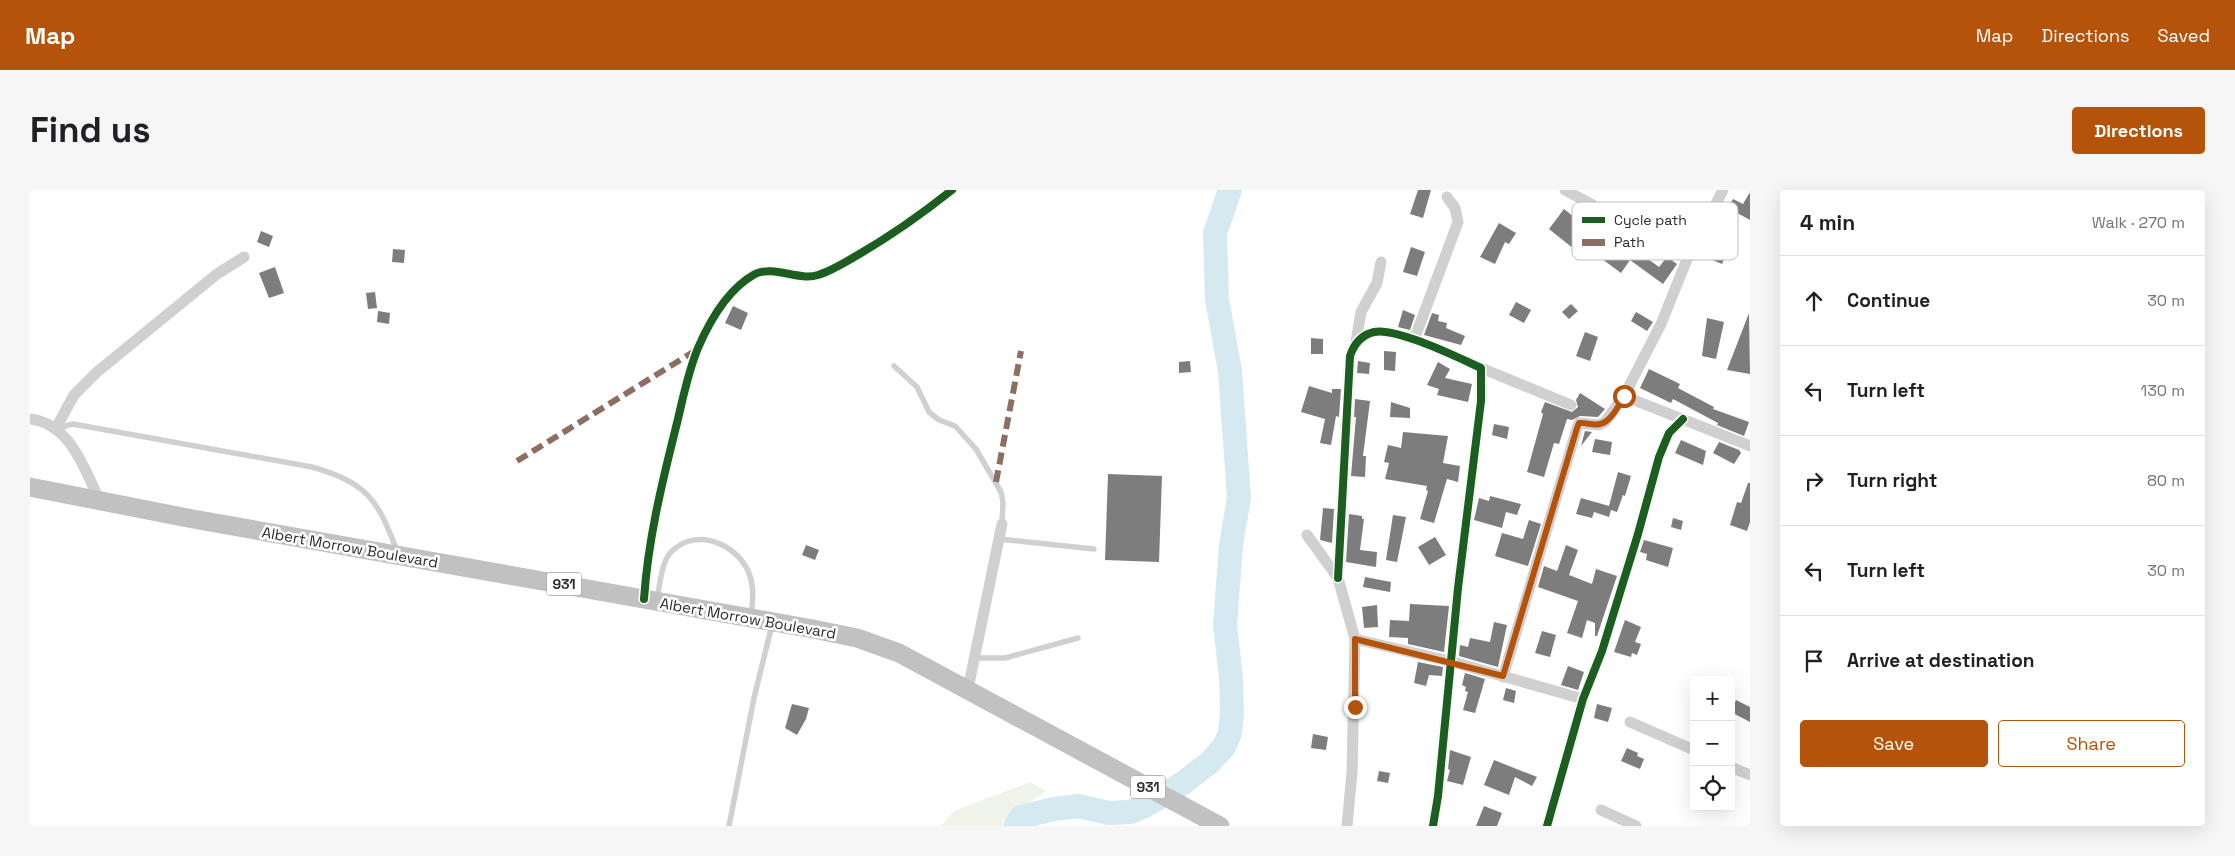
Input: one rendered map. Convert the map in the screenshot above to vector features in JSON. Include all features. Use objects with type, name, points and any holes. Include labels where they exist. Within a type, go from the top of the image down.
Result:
[{"type":"highway","name":"Albert Morrow Boulevard","points":[[30,487],[857,638],[899,652],[1220,826]]},
{"type":"street","points":[[650,600],[648,550],[655,512],[685,389],[698,349],[728,296],[742,282],[757,273],[769,271],[806,277],[820,274],[879,243],[952,190]]},
{"type":"street","points":[[1565,190],[1587,202]]},
{"type":"street","points":[[1717,202],[1723,190]]},
{"type":"street","points":[[1414,340],[1458,222],[1455,208],[1447,197]]},
{"type":"street","points":[[57,429],[74,395],[96,372],[217,274],[244,258]]},
{"type":"street","points":[[1503,676],[1579,423],[1599,425],[1605,422],[1624,396],[1660,324],[1687,260]]},
{"type":"street","points":[[1347,826],[1352,772],[1355,639],[1338,578],[1350,356],[1356,342],[1361,312],[1375,288],[1381,262]]},
{"type":"street","points":[[1356,342],[1375,332],[1414,340],[1571,405]]},
{"type":"street","points":[[1433,826],[1453,662],[1458,588],[1481,401],[1481,368]]},
{"type":"street","points":[[1624,396],[1683,420],[1749,443]]},
{"type":"street","points":[[30,419],[47,422],[57,429],[74,449],[100,501]]},
{"type":"street","points":[[1547,826],[1583,699],[1602,651],[1638,534],[1659,457],[1670,433],[1683,420]]},
{"type":"street","points":[[968,689],[1002,524]]},
{"type":"street","points":[[1307,535],[1338,578]]},
{"type":"street","points":[[1355,639],[1453,662],[1583,699]]},
{"type":"street","points":[[1630,722],[1690,748]]},
{"type":"street","points":[[1735,769],[1750,775]]},
{"type":"street","points":[[1601,810],[1636,826]]},
{"type":"lane","points":[[894,366],[917,387],[929,412],[939,420],[955,426],[976,449],[1001,492],[1003,502],[1002,524]]},
{"type":"lane","points":[[57,429],[73,424],[312,467],[341,475],[358,486],[384,515],[399,555]]},
{"type":"lane","points":[[650,600],[664,564],[671,552],[687,542],[704,538],[729,547],[743,560],[752,584],[751,618]]},
{"type":"lane","points":[[999,539],[1094,548]]},
{"type":"lane","points":[[729,826],[754,698],[773,622]]},
{"type":"lane","points":[[975,658],[1004,658],[1078,638]]},
{"type":"shaded area","points":[[1030,782],[1047,791],[1003,819],[1002,826],[941,826],[954,811]]},
{"type":"building","points":[[1418,190],[1431,190],[1423,218],[1410,214]]},
{"type":"building","points":[[1750,192],[1750,220],[1738,213],[1738,202],[1731,202],[1733,199],[1743,204]]},
{"type":"building","points":[[1564,209],[1572,215],[1572,247],[1549,229]]},
{"type":"building","points":[[1499,223],[1516,233],[1509,244],[1505,242],[1495,264],[1480,257]]},
{"type":"building","points":[[261,231],[273,236],[269,247],[257,242]]},
{"type":"building","points":[[1411,247],[1425,252],[1417,276],[1403,272]]},
{"type":"building","points":[[393,249],[405,250],[404,263],[392,262]]},
{"type":"building","points":[[1603,260],[1630,260],[1621,273]]},
{"type":"building","points":[[1630,260],[1649,260],[1659,267],[1665,260],[1671,260],[1677,264],[1663,284]]},
{"type":"building","points":[[1712,260],[1724,260],[1722,264]]},
{"type":"building","points":[[275,267],[284,293],[269,298],[259,273]]},
{"type":"building","points":[[375,292],[377,308],[368,309],[366,293]]},
{"type":"building","points":[[1516,302],[1531,310],[1524,323],[1509,315]]},
{"type":"building","points":[[1571,304],[1578,311],[1569,319],[1562,312]]},
{"type":"building","points":[[733,306],[748,313],[741,330],[725,323]]},
{"type":"building","points":[[1403,310],[1415,315],[1410,330],[1398,327]]},
{"type":"building","points":[[378,311],[390,313],[389,324],[377,322]]},
{"type":"building","points":[[1636,312],[1653,322],[1647,331],[1631,321]]},
{"type":"building","points":[[1432,313],[1439,315],[1438,321],[1447,323],[1446,328],[1465,336],[1461,345],[1424,335]]},
{"type":"building","points":[[1749,313],[1750,374],[1727,370]]},
{"type":"building","points":[[1707,318],[1724,322],[1716,359],[1702,356]]},
{"type":"building","points":[[1585,332],[1598,337],[1590,361],[1576,356]]},
{"type":"building","points":[[1311,338],[1323,339],[1323,354],[1311,354]]},
{"type":"building","points":[[1384,351],[1396,352],[1395,371],[1384,370]]},
{"type":"building","points":[[1190,361],[1191,372],[1179,373],[1179,362]]},
{"type":"building","points":[[1358,361],[1370,363],[1369,374],[1357,373]]},
{"type":"building","points":[[1438,362],[1450,369],[1445,378],[1472,384],[1468,402],[1437,395],[1439,389],[1427,385]]},
{"type":"building","points":[[1649,369],[1680,384],[1678,388],[1714,407],[1713,409],[1749,422],[1744,436],[1717,425],[1718,423],[1673,399],[1671,403],[1640,388]]},
{"type":"building","points":[[1309,386],[1332,393],[1332,389],[1341,389],[1339,417],[1336,416],[1331,445],[1320,443],[1325,419],[1301,412]]},
{"type":"building","points":[[1580,393],[1605,409],[1598,417],[1580,416],[1572,420],[1567,419],[1559,444],[1554,443],[1544,477],[1527,472],[1545,402],[1572,412],[1578,407],[1576,400]]},
{"type":"building","points":[[1355,399],[1370,401],[1363,456],[1366,456],[1365,477],[1351,476],[1356,417],[1354,417]]},
{"type":"building","points":[[1391,402],[1410,408],[1410,418],[1390,417]]},
{"type":"building","points":[[1494,424],[1509,427],[1507,439],[1492,435]]},
{"type":"building","points":[[1585,431],[1592,432],[1581,446]]},
{"type":"building","points":[[1403,432],[1448,436],[1443,463],[1460,466],[1458,482],[1447,479],[1434,523],[1420,519],[1428,491],[1426,490],[1427,486],[1385,479],[1389,463],[1384,462],[1388,445],[1401,448]]},
{"type":"building","points":[[1595,439],[1612,442],[1610,455],[1592,452]]},
{"type":"building","points":[[1681,440],[1706,451],[1703,465],[1675,453]]},
{"type":"building","points":[[1719,442],[1739,450],[1741,453],[1734,464],[1713,453]]},
{"type":"building","points":[[1618,472],[1631,476],[1625,496],[1623,495],[1617,512],[1611,510],[1609,517],[1594,512],[1592,518],[1576,514],[1581,498],[1609,506]]},
{"type":"building","points":[[1108,474],[1162,476],[1159,562],[1105,560]]},
{"type":"building","points":[[1748,483],[1750,483],[1750,522],[1747,531],[1730,525],[1737,502],[1741,503]]},
{"type":"building","points":[[1490,496],[1521,504],[1517,515],[1506,512],[1502,528],[1474,520],[1479,498],[1489,501]]},
{"type":"building","points":[[1323,508],[1334,509],[1332,543],[1320,540]]},
{"type":"building","points":[[1349,514],[1362,516],[1362,519],[1364,519],[1360,550],[1377,552],[1376,567],[1346,562]]},
{"type":"building","points":[[1393,515],[1406,517],[1397,562],[1386,560]]},
{"type":"building","points":[[1673,518],[1683,521],[1681,530],[1671,527]]},
{"type":"building","points":[[1529,520],[1541,524],[1528,566],[1495,556],[1502,533],[1523,539]]},
{"type":"building","points":[[1435,537],[1446,555],[1429,565],[1418,547]]},
{"type":"building","points":[[1644,540],[1673,548],[1668,567],[1646,560],[1647,554],[1640,552]]},
{"type":"building","points":[[806,545],[819,550],[815,560],[802,555]]},
{"type":"building","points":[[1566,545],[1578,550],[1569,575],[1592,584],[1596,569],[1617,576],[1597,636],[1595,636],[1595,623],[1587,620],[1582,638],[1567,633],[1578,601],[1538,587],[1544,566],[1557,571]]},
{"type":"building","points":[[1365,577],[1391,582],[1390,592],[1363,587]]},
{"type":"building","points":[[1410,604],[1449,606],[1444,652],[1408,644],[1408,638],[1389,637],[1390,620],[1409,621]]},
{"type":"building","points":[[1377,605],[1378,627],[1364,628],[1362,607]]},
{"type":"building","points":[[1625,620],[1641,627],[1635,642],[1641,644],[1637,655],[1632,653],[1631,657],[1614,652]]},
{"type":"building","points":[[1494,622],[1507,625],[1498,667],[1459,656],[1460,645],[1468,647],[1470,638],[1490,642]]},
{"type":"building","points":[[1542,631],[1556,635],[1550,657],[1535,653]]},
{"type":"building","points":[[1418,662],[1443,667],[1442,676],[1429,675],[1426,686],[1414,683]]},
{"type":"building","points":[[1568,666],[1584,672],[1578,690],[1561,685]]},
{"type":"building","points":[[1465,673],[1485,679],[1475,713],[1463,710],[1468,692],[1465,691],[1466,687],[1462,685]]},
{"type":"building","points":[[1506,688],[1516,691],[1514,703],[1503,700]]},
{"type":"building","points":[[1736,700],[1750,707],[1750,722],[1735,714]]},
{"type":"building","points":[[792,704],[809,708],[806,719],[797,735],[785,728]]},
{"type":"building","points":[[1597,704],[1612,708],[1608,722],[1594,718]]},
{"type":"building","points":[[1313,734],[1328,737],[1326,750],[1311,748]]},
{"type":"building","points":[[1627,748],[1638,753],[1637,756],[1644,759],[1640,769],[1621,761]]},
{"type":"building","points":[[1450,750],[1471,757],[1463,785],[1447,781],[1450,770],[1448,769]]},
{"type":"building","points":[[1494,760],[1537,777],[1532,786],[1515,777],[1509,795],[1484,785]]},
{"type":"building","points":[[1379,771],[1390,773],[1388,783],[1377,781]]},
{"type":"building","points":[[1484,806],[1502,813],[1497,826],[1476,826]]},
{"type":"waterway","points":[[1015,826],[1021,817],[1054,809],[1078,806],[1109,813],[1130,812],[1145,806],[1183,783],[1209,763],[1224,747],[1230,733],[1232,712],[1231,678],[1225,625],[1231,545],[1239,498],[1230,371],[1217,299],[1215,233],[1230,190]]},
{"type":"marked path","points":[[517,461],[698,349]]},
{"type":"marked path","points":[[996,482],[1021,351]]},
{"type":"cycle path","points":[[644,599],[656,514],[688,379],[703,337],[721,306],[736,288],[755,274],[770,271],[810,276],[833,269],[893,233],[952,190]]},
{"type":"cycle path","points":[[1338,578],[1350,356],[1356,344],[1365,335],[1374,332],[1397,334],[1428,344],[1481,368],[1481,401],[1458,588],[1438,796],[1433,826]]},
{"type":"cycle path","points":[[1547,826],[1583,699],[1602,651],[1638,534],[1659,457],[1669,433],[1683,419]]},
{"type":"route","points":[[1355,707],[1355,639],[1503,676],[1579,423],[1599,425],[1605,422],[1624,396]]}]
